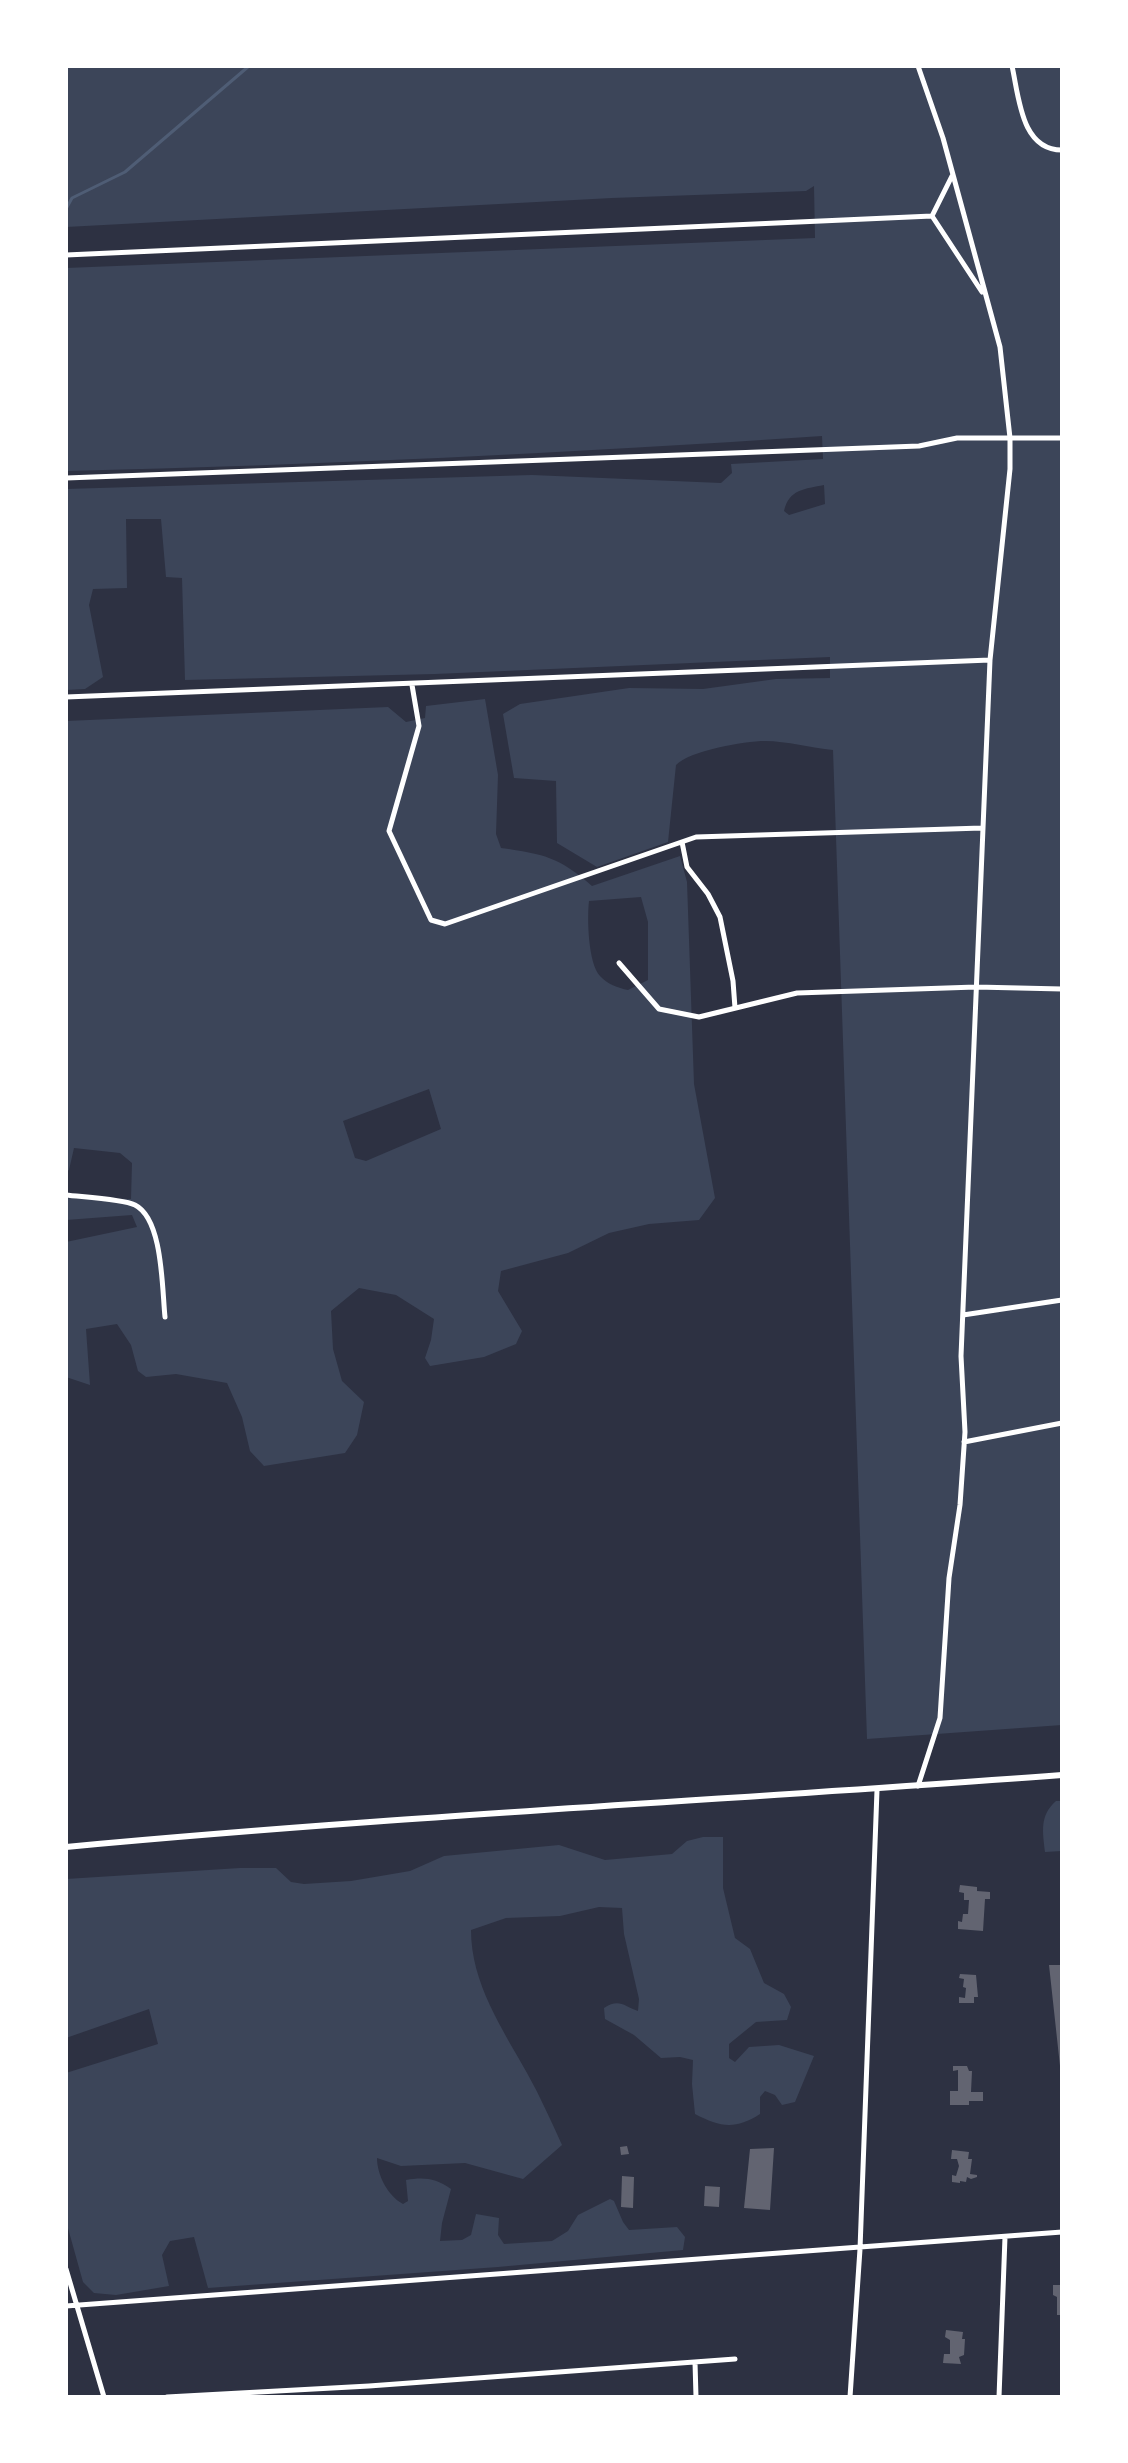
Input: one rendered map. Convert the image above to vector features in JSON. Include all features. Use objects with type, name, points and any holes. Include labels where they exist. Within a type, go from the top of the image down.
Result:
[{"type":"street","points":[[918,66],[943,138],[1000,347],[1010,438],[1010,469],[990,660],[982,828],[963,1315],[964,1442],[960,1505],[949,1578],[940,1718],[918,1787]]},
{"type":"street","points":[[1012,66],[1028,129],[1041,145],[1050,150],[1062,150]]},
{"type":"street","points":[[932,216],[953,176]]},
{"type":"street","points":[[66,255],[932,216]]},
{"type":"street","points":[[932,216],[986,298]]},
{"type":"street","points":[[66,478],[836,450],[919,446],[957,438],[1062,438]]},
{"type":"street","points":[[66,697],[990,660]]},
{"type":"street","points":[[412,685],[419,726],[389,831],[431,920],[445,924],[696,837],[982,828]]},
{"type":"street","points":[[682,842],[687,867],[708,894],[720,917],[733,981],[735,1008]]},
{"type":"street","points":[[619,963],[659,1009],[699,1017],[797,993],[976,987],[1062,989]]},
{"type":"street","points":[[66,1195],[134,1205],[144,1213],[157,1240],[165,1317]]},
{"type":"street","points":[[963,1315],[1062,1300]]},
{"type":"street","points":[[964,1442],[1062,1423]]},
{"type":"street","points":[[66,1847],[279,1828],[877,1790],[1062,1775]]},
{"type":"street","points":[[850,2397],[860,2249],[877,1790]]},
{"type":"street","points":[[66,2306],[1062,2232]]},
{"type":"street","points":[[999,2397],[1005,2237]]},
{"type":"street","points":[[66,2269],[104,2397]]},
{"type":"street","points":[[167,2397],[369,2386],[735,2359]]},
{"type":"street","points":[[695,2362],[696,2397]]},
{"type":"street","points":[[369,2386],[370,2397]]},
{"type":"shaded area","points":[[66,66],[1062,66],[1062,1725],[867,1739],[833,750],[756,741],[692,755],[676,765],[668,842],[597,867],[557,843],[556,781],[514,778],[503,714],[520,704],[629,688],[703,689],[776,679],[830,678],[830,657],[435,674],[185,680],[182,578],[166,577],[161,519],[126,519],[127,588],[93,589],[89,605],[103,677],[85,689],[66,690],[66,489],[532,475],[721,483],[732,473],[731,464],[823,459],[822,436],[444,458],[66,471],[66,268],[815,238],[814,186],[806,191],[612,198],[66,227]],"holes":[[[824,485],[825,504],[789,515],[784,511],[794,494]]]},
{"type":"shaded area","points":[[485,699],[498,775],[496,834],[501,848],[550,858],[592,886],[680,856],[687,882],[694,1084],[715,1198],[699,1220],[649,1224],[609,1233],[568,1253],[501,1271],[498,1291],[522,1331],[516,1344],[484,1357],[430,1366],[425,1358],[434,1319],[396,1295],[359,1288],[331,1311],[333,1349],[342,1381],[364,1402],[357,1435],[345,1453],[264,1466],[250,1451],[242,1417],[227,1383],[176,1374],[146,1377],[138,1371],[131,1345],[117,1324],[86,1329],[90,1385],[66,1377],[66,1242],[137,1227],[132,1215],[66,1220],[66,1198],[131,1199],[132,1163],[120,1153],[74,1148],[66,1172],[66,721],[388,707],[406,722],[425,718],[426,706]],"holes":[[[641,897],[648,922],[648,980],[628,990],[606,981],[596,970],[589,940],[589,901]],[[429,1089],[441,1129],[366,1161],[355,1158],[343,1121]]]},
{"type":"shaded area","points":[[1056,1801],[1062,1801],[1062,1851],[1045,1852],[1045,1818]]},
{"type":"shaded area","points":[[723,1837],[723,1888],[735,1938],[750,1949],[764,1983],[784,1994],[791,2007],[787,2020],[756,2022],[729,2044],[729,2058],[735,2062],[749,2047],[779,2045],[814,2056],[795,2102],[782,2105],[775,2095],[765,2091],[760,2097],[760,2114],[743,2123],[720,2124],[704,2118],[695,2114],[693,2060],[661,2058],[634,2035],[605,2019],[604,2008],[614,2004],[638,2011],[639,1999],[624,1934],[622,1908],[599,1907],[560,1916],[506,1918],[471,1930],[476,1968],[498,2022],[562,2145],[523,2179],[465,2163],[401,2166],[377,2158],[384,2184],[403,2204],[408,2201],[406,2180],[429,2179],[451,2189],[440,2241],[462,2240],[471,2235],[476,2214],[499,2218],[498,2235],[504,2244],[552,2241],[568,2231],[578,2215],[610,2199],[629,2230],[677,2227],[685,2237],[683,2250],[208,2288],[194,2237],[170,2241],[162,2255],[169,2286],[116,2295],[94,2293],[83,2282],[66,2221],[66,2073],[158,2044],[149,2009],[66,2038],[66,1879],[276,1868],[291,1882],[351,1881],[410,1871],[444,1856],[559,1845],[605,1860],[672,1854],[687,1841]]},
{"type":"building","points":[[960,1885],[990,1892],[990,1899],[985,1899],[983,1931],[958,1929],[958,1921],[962,1922],[963,1914],[968,1914],[969,1900],[964,1900],[964,1893],[959,1892]]},
{"type":"building","points":[[1049,1965],[1062,1965],[1062,2066],[1060,2066]]},
{"type":"building","points":[[960,1974],[976,1975],[978,1997],[974,1997],[974,2003],[959,2003],[959,1997],[965,1998],[966,1988],[963,1987],[964,1979],[959,1978]]},
{"type":"building","points":[[953,2066],[967,2066],[972,2071],[971,2092],[983,2092],[983,2101],[950,2105],[950,2091],[958,2091],[958,2070],[953,2071]]},
{"type":"building","points":[[627,2146],[629,2154],[621,2155],[620,2147]]},
{"type":"building","points":[[774,2148],[770,2210],[744,2208],[750,2149]]},
{"type":"building","points":[[952,2150],[969,2152],[968,2159],[972,2159],[970,2174],[977,2177],[967,2177],[966,2182],[952,2182],[952,2175],[956,2176],[959,2166],[957,2159],[951,2159]]},
{"type":"building","points":[[622,2176],[634,2177],[633,2208],[621,2207]]},
{"type":"building","points":[[705,2186],[720,2187],[719,2207],[704,2206]]},
{"type":"building","points":[[1053,2285],[1062,2285],[1062,2315],[1057,2315]]},
{"type":"building","points":[[946,2330],[963,2332],[964,2355],[959,2357],[961,2364],[943,2363],[944,2354],[950,2354]]},
{"type":"waterway","points":[[66,209],[72,198],[125,172],[249,66]]}]
